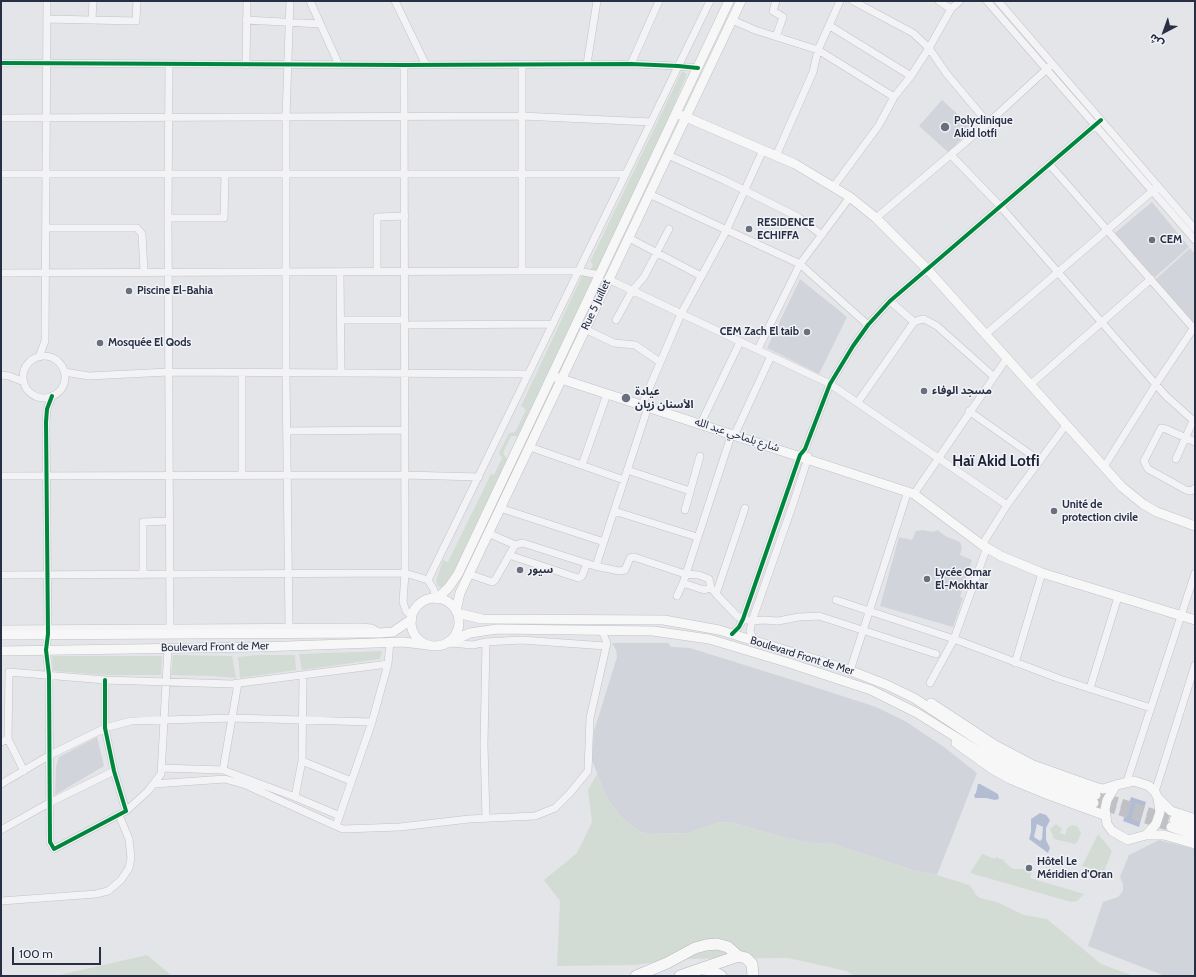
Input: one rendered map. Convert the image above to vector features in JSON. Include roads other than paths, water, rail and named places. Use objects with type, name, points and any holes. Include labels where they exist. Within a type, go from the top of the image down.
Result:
[{"type":"highway","points":[[636,976],[667,963],[696,948],[717,944],[728,948],[738,956],[746,958],[752,964],[754,976]]},
{"type":"highway","points":[[680,976],[738,956]]},
{"type":"highway","points":[[702,969],[711,970],[722,976],[723,968],[727,961]]},
{"type":"main road","name":"Rue 5 Juillet","points":[[437,599],[449,587],[458,574],[677,114],[729,1]]},
{"type":"main road","name":"Rue 5 Juillet","points":[[457,612],[460,593],[741,1]]},
{"type":"main road","points":[[677,114],[686,116],[795,164],[834,186],[850,197],[876,218],[928,270],[1122,486],[1143,504],[1172,519],[1195,526]]},
{"type":"main road","name":"شارع بلماحي عبد الله","points":[[552,376],[733,434],[804,454],[911,492],[984,546],[1001,556],[1042,573],[1195,620]]},
{"type":"main road","points":[[447,643],[458,630],[459,619],[457,612],[450,604],[437,599],[421,603],[412,618],[414,632],[422,642],[428,645],[440,646],[447,643],[470,633],[486,630],[653,631],[709,639],[864,688],[917,713],[968,752],[1010,779],[1049,796],[1104,815]]},
{"type":"main road","name":"Boulevard Front de Mer","points":[[457,612],[482,619],[664,620],[697,625],[732,634],[850,671],[887,685],[914,698],[1016,766],[1095,799],[1044,786],[1007,768],[917,713]]},
{"type":"main road","name":"Boulevard Front de Mer","points":[[1,635],[48,631],[380,633],[393,632],[412,618]]},
{"type":"main road","name":"Boulevard Front de Mer","points":[[1,651],[390,642],[428,645]]},
{"type":"main road","points":[[887,685],[923,698],[995,745],[1033,765],[1103,789],[1127,781],[1142,782],[1157,795],[1171,811],[1195,819]]},
{"type":"main road","points":[[1116,785],[1107,800],[1104,815],[1107,824],[1112,831],[1122,839],[1137,839],[1146,835],[1156,824],[1160,812],[1157,795]]},
{"type":"main road","points":[[1195,826],[1173,824],[1195,835]]},
{"type":"main road","points":[[1146,835],[1164,835],[1195,844]]},
{"type":"street","points":[[47,1],[45,343],[51,358]]},
{"type":"street","points":[[92,20],[93,1]]},
{"type":"street","points":[[47,19],[136,21],[137,1]]},
{"type":"street","points":[[246,1],[246,65]]},
{"type":"street","points":[[289,626],[286,373],[286,65],[290,1]]},
{"type":"street","points":[[310,1],[339,65]]},
{"type":"street","points":[[395,1],[426,65]]},
{"type":"street","points":[[587,64],[597,1]]},
{"type":"street","points":[[631,64],[659,1]]},
{"type":"street","points":[[428,580],[710,1]]},
{"type":"street","points":[[776,1],[773,11],[783,17],[776,36]]},
{"type":"street","points":[[776,156],[813,72],[818,50],[840,1]]},
{"type":"street","points":[[853,1],[913,34],[929,48],[946,73],[988,123]]},
{"type":"street","points":[[939,1],[951,9]]},
{"type":"street","points":[[834,186],[879,125],[894,97],[911,76],[951,9],[960,1]]},
{"type":"street","points":[[987,1],[1050,66]]},
{"type":"street","points":[[998,1],[1050,66],[1098,122],[1156,188],[1195,229]]},
{"type":"street","points":[[246,20],[320,24]]},
{"type":"street","points":[[732,20],[818,50],[894,97]]},
{"type":"street","points":[[830,26],[911,76]]},
{"type":"street","points":[[1,63],[246,65],[631,64],[698,68]]},
{"type":"street","points":[[169,64],[168,372],[170,628]]},
{"type":"street","points":[[404,65],[404,607],[412,618]]},
{"type":"street","points":[[522,65],[522,271]]},
{"type":"street","points":[[876,218],[988,123],[1050,66]]},
{"type":"street","points":[[1,118],[521,116],[651,122]]},
{"type":"street","points":[[732,634],[739,627],[743,619],[830,384],[853,346],[868,325],[890,301],[928,270],[1098,122]]},
{"type":"street","points":[[596,566],[660,362],[681,314],[726,231],[763,150]]},
{"type":"street","points":[[951,155],[1001,207],[1156,384],[1194,422],[1176,459]]},
{"type":"street","points":[[668,156],[744,190],[798,217],[822,235]]},
{"type":"street","points":[[1050,165],[1195,328],[1156,384],[1104,467]]},
{"type":"street","points":[[1,174],[625,174]]},
{"type":"street","points":[[168,218],[224,218],[225,174]]},
{"type":"street","points":[[986,334],[1156,188]]},
{"type":"street","points":[[1156,188],[1195,240]]},
{"type":"street","points":[[649,194],[800,264],[868,325]]},
{"type":"street","points":[[758,349],[800,264],[850,197]]},
{"type":"street","points":[[377,272],[378,217],[404,216]]},
{"type":"street","points":[[46,228],[137,228],[142,234],[144,272]]},
{"type":"street","points":[[616,320],[632,291],[644,277],[669,229]]},
{"type":"street","points":[[629,238],[701,276]]},
{"type":"street","points":[[1,273],[578,271],[600,275]]},
{"type":"street","points":[[340,272],[341,373]]},
{"type":"street","points":[[608,279],[830,384],[1007,505]]},
{"type":"street","points":[[1031,384],[1151,279]]},
{"type":"street","points":[[890,301],[914,322]]},
{"type":"street","points":[[858,402],[914,322],[924,319],[937,326],[993,376]]},
{"type":"street","points":[[341,320],[553,324]]},
{"type":"street","points":[[585,328],[614,343],[635,345],[660,362]]},
{"type":"street","points":[[701,423],[740,342]]},
{"type":"street","points":[[39,357],[45,343]]},
{"type":"street","points":[[677,596],[683,583],[697,536],[733,434],[771,356]]},
{"type":"street","points":[[24,382],[25,370],[32,360],[39,357],[51,358],[60,363],[64,372],[64,382],[61,389],[52,396],[47,409],[48,631],[46,650],[49,675],[50,842],[54,849],[126,811],[139,801],[161,774],[168,648]]},
{"type":"street","points":[[850,671],[911,492],[938,457],[1007,358]]},
{"type":"street","points":[[1,376],[9,376],[25,370]]},
{"type":"street","points":[[64,372],[82,376],[168,372],[528,374]]},
{"type":"street","points":[[242,373],[242,476]]},
{"type":"street","points":[[9,376],[24,382],[32,394],[40,397],[52,396]]},
{"type":"street","points":[[64,382],[82,376]]},
{"type":"street","points":[[582,465],[607,394]]},
{"type":"street","points":[[40,397],[47,409]]},
{"type":"street","points":[[969,411],[1040,461]]},
{"type":"street","points":[[930,683],[954,639],[984,546],[1007,505],[1066,425]]},
{"type":"street","points":[[1195,442],[1161,428],[1145,458],[1144,464],[1148,469],[1189,491],[1195,488]]},
{"type":"street","points":[[287,431],[405,430]]},
{"type":"street","points":[[530,447],[624,480]]},
{"type":"street","points":[[754,641],[750,631],[752,621],[804,454]]},
{"type":"street","points":[[685,510],[700,456]]},
{"type":"street","points":[[627,470],[690,491]]},
{"type":"street","points":[[1,476],[405,475],[479,477]]},
{"type":"street","points":[[500,508],[604,542]]},
{"type":"street","points":[[716,594],[745,508]]},
{"type":"street","points":[[614,510],[697,536]]},
{"type":"street","points":[[143,574],[143,522],[169,521]]},
{"type":"street","points":[[488,533],[515,545],[523,543],[596,566],[623,571],[630,558],[634,557],[685,574],[698,575],[709,580],[711,588],[716,594],[737,616],[743,619],[752,621],[763,620],[778,622],[799,617],[819,616],[936,654]]},
{"type":"street","points":[[469,574],[492,582],[515,545]]},
{"type":"street","points":[[509,555],[578,578],[582,576],[587,563]]},
{"type":"street","points":[[1,575],[289,572],[405,573],[428,580],[437,599]]},
{"type":"street","points":[[1015,663],[1042,573]]},
{"type":"street","points":[[1127,781],[1195,573]]},
{"type":"street","points":[[683,583],[704,590],[711,588]]},
{"type":"street","points":[[1090,688],[1118,596]]},
{"type":"street","points":[[836,600],[954,639],[1015,663],[1151,708]]},
{"type":"street","points":[[1,629],[48,631],[289,626],[361,627],[372,628],[380,633]]},
{"type":"street","points":[[154,784],[225,779],[246,785],[343,829],[380,829],[486,818],[535,816],[555,808],[570,793],[588,771],[590,718],[606,646],[602,631]]},
{"type":"street","points":[[447,643],[473,645],[486,642],[521,640],[606,646]]},
{"type":"street","points":[[336,826],[372,722],[388,664],[390,642]]},
{"type":"street","points":[[486,642],[484,745],[486,818]]},
{"type":"street","points":[[24,771],[8,739],[9,672],[104,680],[238,683],[388,664]]},
{"type":"street","points":[[1157,795],[1195,665]]},
{"type":"street","points":[[295,797],[302,760],[303,675]]},
{"type":"street","points":[[104,680],[105,728],[114,771],[126,811]]},
{"type":"street","points":[[223,770],[238,683]]},
{"type":"street","points":[[1,784],[50,755],[105,728],[131,721],[233,718],[372,722]]},
{"type":"street","points":[[1,742],[8,739]]},
{"type":"street","points":[[302,760],[351,781]]},
{"type":"street","points":[[162,768],[223,770],[295,797],[340,816]]},
{"type":"street","points":[[1,829],[49,803],[114,771]]},
{"type":"street","points":[[1,901],[96,894],[108,891],[121,880],[129,868],[131,858],[129,840],[119,815]]},
{"type":"water","points":[[978,784],[998,794],[999,799],[975,798],[974,795]]},
{"type":"water","points":[[1131,797],[1146,802],[1139,827],[1123,821]]},
{"type":"water","points":[[1040,813],[1046,815],[1050,820],[1046,828],[1046,840],[1050,848],[1048,853],[1029,839],[1031,832],[1031,819]],"holes":[[[1037,824],[1043,827],[1042,839],[1040,841],[1034,837]]]},
{"type":"tunnel","points":[[1096,795],[1174,820]]},
{"type":"tunnel","points":[[1094,803],[1171,827]]},
{"type":"place","name":"Polyclinique Akid lotfi","points":[[945,127]]},
{"type":"place","name":"RESIDENCE ECHIFFA","points":[[749,229]]},
{"type":"place","name":"CEM","points":[[1152,240]]},
{"type":"place","name":"Piscine El-Bahia","points":[[129,291]]},
{"type":"place","name":"CEM Zach El taib","points":[[807,332]]},
{"type":"place","name":"Mosquée El Qods","points":[[100,343]]},
{"type":"place","name":"مسجد الوفاء","points":[[924,391]]},
{"type":"place","name":"عيادة الأسنان زيان","points":[[626,398]]},
{"type":"place","name":"Unité de protection civile","points":[[1054,511]]},
{"type":"place","name":"سيور","points":[[520,570]]},
{"type":"place","name":"Lycée Omar El-Mokhtar","points":[[927,579]]},
{"type":"place","name":"Hôtel Le Méridien d'Oran","points":[[1029,868]]},
{"type":"district","name":"Haï Akid Lotfi","points":[[996,462]]}]
